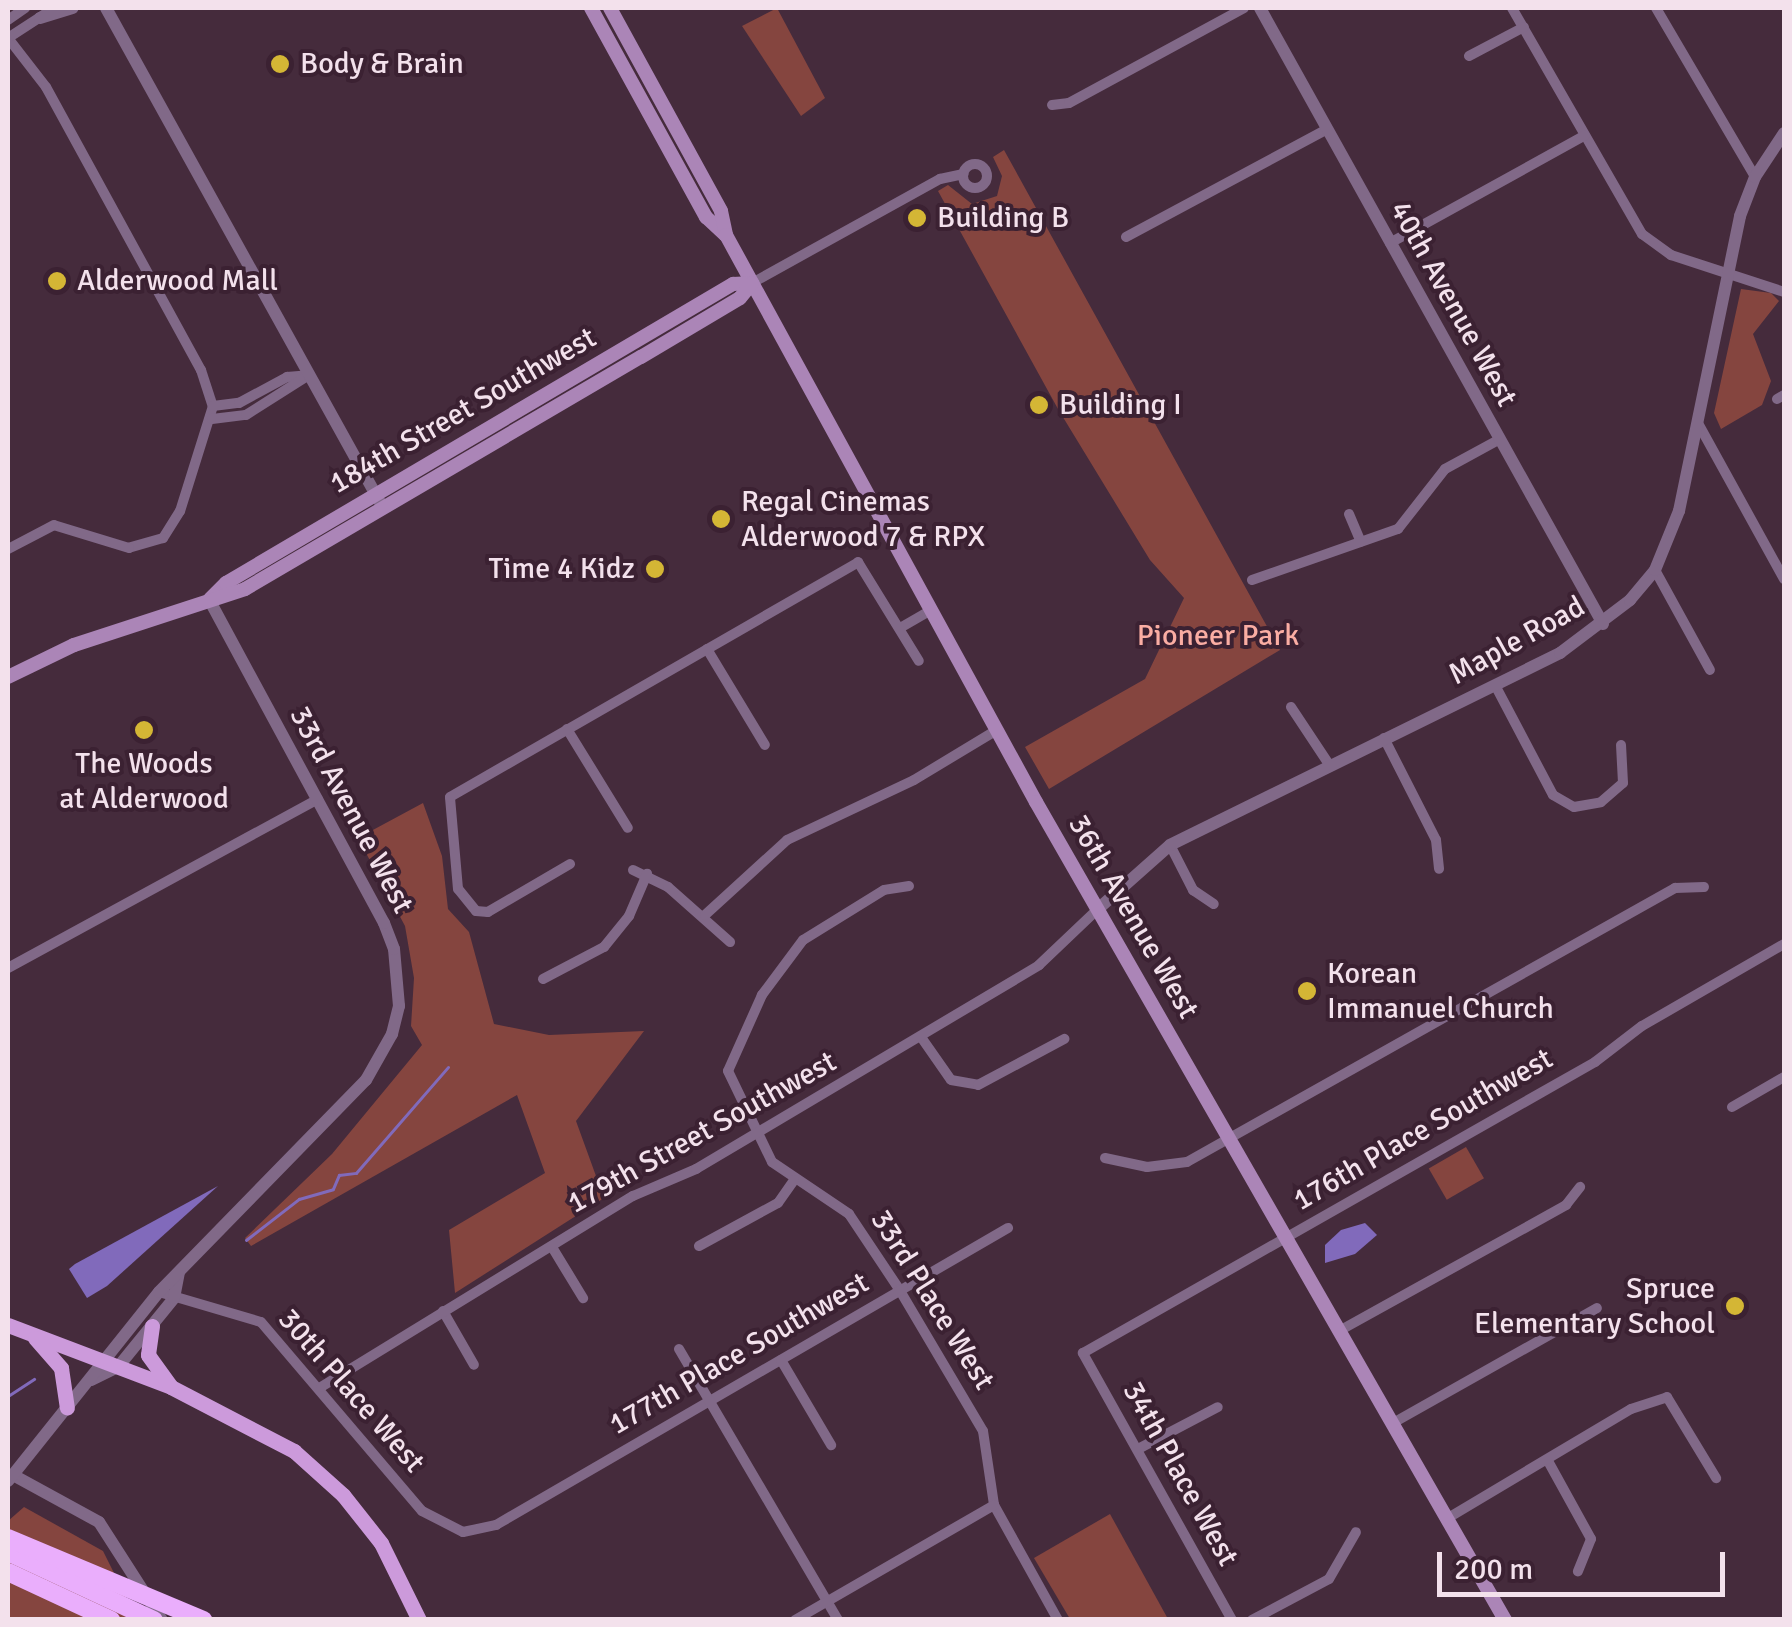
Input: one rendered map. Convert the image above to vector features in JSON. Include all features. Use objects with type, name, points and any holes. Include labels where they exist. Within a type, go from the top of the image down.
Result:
[{"type":"highway","points":[[8,1538],[203,1620]]},
{"type":"highway","points":[[8,1552],[158,1620]]},
{"type":"highway","points":[[8,1575],[111,1620]]},
{"type":"main road","name":"36th Avenue West","points":[[592,8],[706,217],[726,236]]},
{"type":"main road","name":"36th Avenue West","points":[[610,8],[721,211],[726,236],[930,610],[1228,1142],[1394,1423],[1504,1620]]},
{"type":"main road","name":"184th Street Southwest","points":[[8,676],[74,645],[245,589],[500,422],[733,284],[752,284]]},
{"type":"main road","name":"184th Street Southwest","points":[[378,500],[589,386],[740,298],[752,284]]},
{"type":"main road","points":[[500,422],[512,422],[577,384],[589,386],[635,342]]},
{"type":"main road","points":[[8,1324],[171,1387],[264,1431],[320,1472],[381,1543],[419,1620]]},
{"type":"main road","points":[[152,1326],[148,1355],[171,1387]]},
{"type":"main road","points":[[32,1336],[62,1368],[67,1408]]},
{"type":"street","points":[[8,20],[25,8]]},
{"type":"street","points":[[8,549],[54,525],[129,548],[153,544],[176,520],[212,419],[201,370],[46,87],[8,38],[56,8]]},
{"type":"street","points":[[40,18],[72,8]]},
{"type":"street","points":[[106,8],[378,500]]},
{"type":"street","points":[[1052,105],[1069,103],[1244,8]]},
{"type":"street","name":"40th Avenue West","points":[[1260,8],[1602,624]]},
{"type":"street","points":[[1512,8],[1642,234],[1671,255],[1784,292]]},
{"type":"street","points":[[1656,8],[1755,176]]},
{"type":"street","points":[[1470,56],[1524,27]]},
{"type":"street","points":[[1126,237],[1327,129]]},
{"type":"street","name":"Maple Road","points":[[1098,909],[1170,845],[1495,684],[1602,624],[1655,570],[1679,512],[1727,272],[1755,176],[1784,133]]},
{"type":"street","points":[[1390,243],[1584,136]]},
{"type":"street","name":"184th Street Southwest","points":[[752,284],[940,179],[964,174]]},
{"type":"street","points":[[212,406],[309,374]]},
{"type":"street","points":[[212,419],[246,414],[309,374]]},
{"type":"street","points":[[1699,425],[1784,579]]},
{"type":"street","points":[[1252,580],[1398,529],[1446,469],[1500,439]]},
{"type":"street","points":[[1349,514],[1361,542]]},
{"type":"street","points":[[570,864],[488,912],[476,911],[458,889],[454,822],[446,806],[450,797],[858,562],[918,661]]},
{"type":"street","points":[[1655,570],[1710,670]]},
{"type":"street","name":"33rd Avenue West","points":[[101,1361],[159,1292],[356,1091],[392,1034],[399,1006],[394,949],[318,799],[209,600]]},
{"type":"street","points":[[900,628],[930,610]]},
{"type":"street","points":[[707,649],[765,745]]},
{"type":"street","points":[[1495,684],[1553,795],[1574,807],[1601,802],[1622,783],[1621,745]]},
{"type":"street","points":[[1291,707],[1328,764]]},
{"type":"street","points":[[567,729],[628,828]]},
{"type":"street","points":[[705,915],[787,840],[914,780],[997,730]]},
{"type":"street","points":[[1384,738],[1436,840],[1438,869]]},
{"type":"street","points":[[8,968],[318,799]]},
{"type":"street","points":[[1170,845],[1193,890],[1214,904]]},
{"type":"street","points":[[633,870],[647,874],[705,915],[730,942]]},
{"type":"street","points":[[543,979],[604,947],[629,916],[647,874]]},
{"type":"street","name":"33rd Place West","points":[[909,886],[884,890],[803,940],[762,996],[728,1071],[754,1135],[794,1180],[849,1214],[898,1289],[983,1431],[994,1505],[1058,1620]]},
{"type":"street","points":[[1106,1158],[1165,1167],[1228,1142],[1675,888],[1704,887]]},
{"type":"street","name":"179th Street Southwest","points":[[321,1387],[633,1196],[754,1135],[922,1037],[1039,965],[1098,909]]},
{"type":"street","name":"176th Place Southwest","points":[[1083,1354],[1784,944]]},
{"type":"street","points":[[922,1037],[951,1080],[978,1084],[1064,1038]]},
{"type":"street","points":[[1732,1107],[1784,1077]]},
{"type":"street","points":[[699,1246],[778,1203],[794,1180]]},
{"type":"street","points":[[1339,1331],[1566,1206],[1580,1186]]},
{"type":"street","name":"177th Place Southwest","points":[[496,1525],[1008,1228]]},
{"type":"street","points":[[552,1247],[583,1298]]},
{"type":"street","points":[[91,1380],[118,1368],[174,1298],[179,1274]]},
{"type":"street","name":"30th Place West","points":[[159,1292],[261,1322],[434,1522],[463,1532],[496,1525]]},
{"type":"street","points":[[1394,1423],[1598,1308]]},
{"type":"street","points":[[444,1311],[474,1365]]},
{"type":"street","points":[[679,1349],[838,1620]]},
{"type":"street","name":"34th Place West","points":[[1083,1354],[1232,1620]]},
{"type":"street","points":[[780,1360],[831,1445]]},
{"type":"street","points":[[101,1361],[91,1380],[9,1477],[64,1497],[99,1522],[158,1620]]},
{"type":"street","points":[[1448,1518],[1631,1409],[1666,1398],[1716,1478]]},
{"type":"street","points":[[1138,1449],[1218,1407]]},
{"type":"street","points":[[1548,1460],[1591,1539],[1578,1572]]},
{"type":"street","points":[[795,1620],[994,1505]]},
{"type":"street","points":[[1252,1620],[1329,1579],[1356,1532]]},
{"type":"green space","points":[[777,8],[825,98],[801,116],[742,26]]},
{"type":"green space","name":"Pioneer Park","points":[[1004,150],[1280,650],[1049,789],[1025,747],[1145,679],[1184,598],[1150,560],[1058,409],[938,191],[948,185],[972,204],[997,196],[1002,176],[993,157]]},
{"type":"green space","points":[[1741,289],[1771,293],[1779,301],[1753,334],[1771,381],[1762,405],[1721,429],[1714,413]]},
{"type":"green space","points":[[423,803],[442,856],[448,909],[469,932],[494,1024],[549,1035],[644,1031],[576,1121],[604,1198],[455,1293],[449,1230],[545,1173],[517,1095],[251,1246],[245,1238],[332,1154],[422,1045],[411,1026],[414,978],[405,926],[358,838]]},
{"type":"green space","points":[[1466,1147],[1484,1178],[1447,1200],[1429,1168]]},
{"type":"green space","points":[[24,1507],[103,1551],[137,1619],[8,1619],[8,1521]]},
{"type":"green space","points":[[1110,1514],[1168,1619],[1070,1619],[1034,1558]]},
{"type":"shaded area","points":[[218,1186],[107,1286],[87,1298],[69,1269]]},
{"type":"shaded area","points":[[1365,1223],[1377,1235],[1355,1254],[1325,1263],[1325,1245],[1341,1230]]},
{"type":"waterway","points":[[246,1240],[299,1199],[333,1189],[339,1175],[356,1173],[448,1067]]},
{"type":"waterway","points":[[8,1396],[34,1379]]},
{"type":"place","name":"Body & Brain","points":[[280,64]]},
{"type":"place","name":"Building B","points":[[917,218]]},
{"type":"place","name":"Alderwood Mall","points":[[57,281]]},
{"type":"place","name":"Building I","points":[[1039,405]]},
{"type":"place","name":"Regal Cinemas Alderwood 7 & RPX","points":[[721,519]]},
{"type":"place","name":"Time 4 Kidz","points":[[655,569]]},
{"type":"place","name":"The Woods at Alderwood","points":[[144,730]]},
{"type":"place","name":"Korean Immanuel Church","points":[[1307,991]]},
{"type":"place","name":"Spruce Elementary School","points":[[1735,1306]]}]
